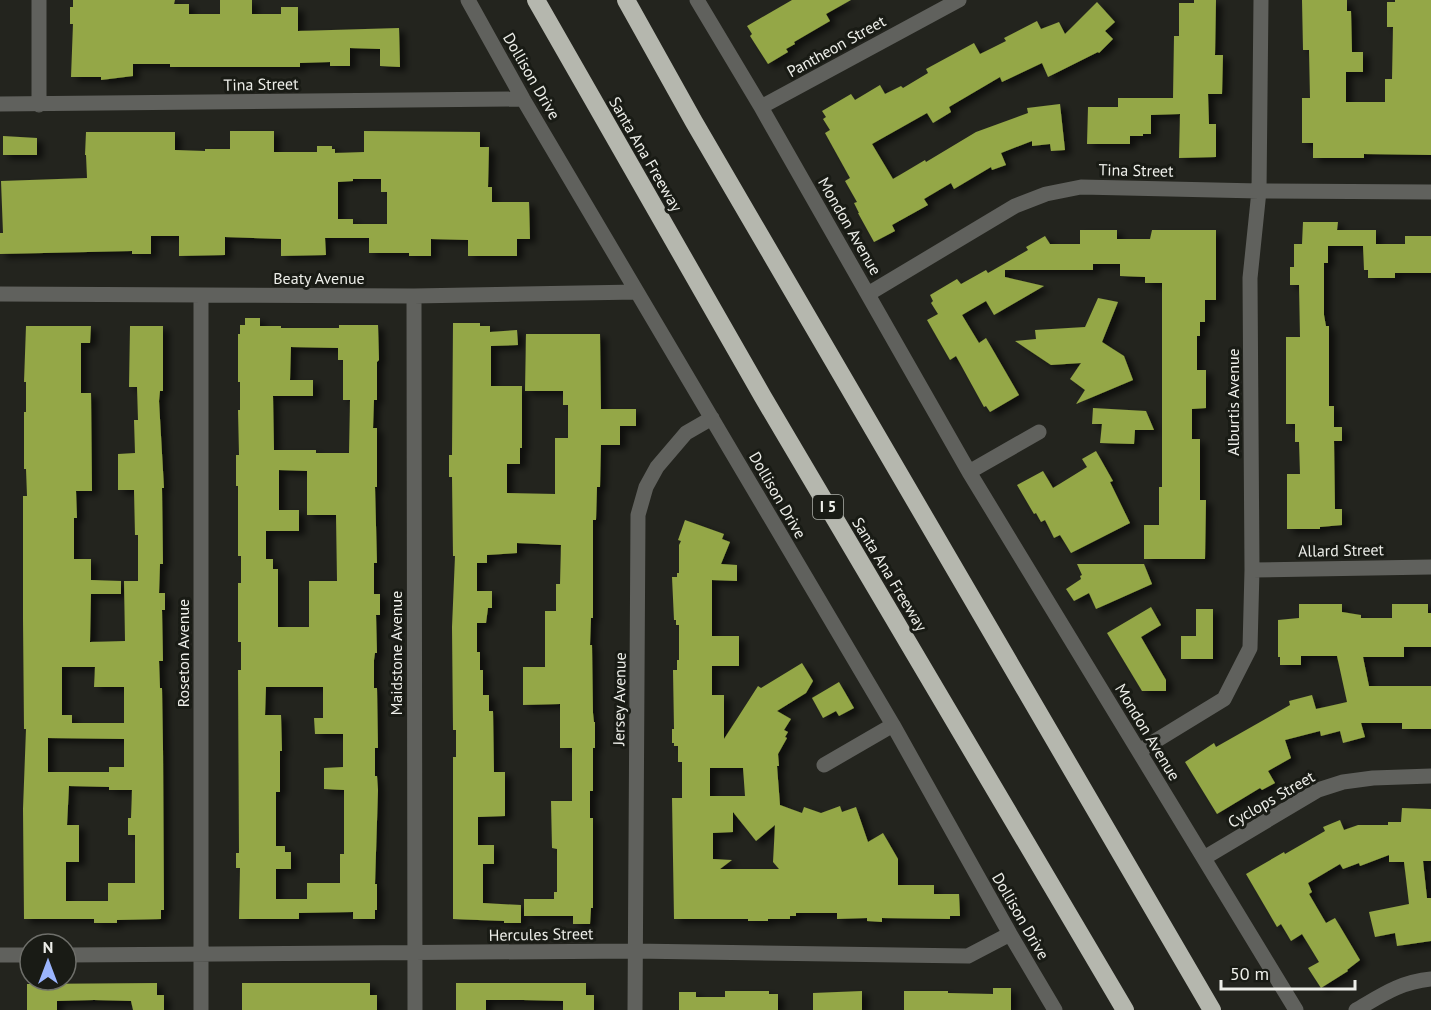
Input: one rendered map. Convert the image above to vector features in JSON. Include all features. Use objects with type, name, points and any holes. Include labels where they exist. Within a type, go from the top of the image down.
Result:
[{"type":"highway","name":"Santa Ana Freeway","points":[[536,0],[763,397],[1125,1010]]},
{"type":"highway","points":[[626,0],[694,123],[1212,1010]]},
{"type":"street","points":[[39,0],[39,105]]},
{"type":"street","name":"Dollison Drive","points":[[468,0],[523,99],[893,725],[1055,1010]]},
{"type":"street","name":"Mondon Avenue","points":[[697,0],[761,107],[969,472],[1296,1010]]},
{"type":"street","name":"Pantheon Street","points":[[761,107],[959,0]]},
{"type":"street","name":"Alburtis Avenue","points":[[1139,752],[1224,699],[1250,648],[1252,570],[1250,278],[1259,191],[1261,0]]},
{"type":"street","name":"Tina Street","points":[[0,104],[523,99]]},
{"type":"street","name":"Tina Street","points":[[868,294],[1015,206],[1046,194],[1081,186],[1259,191],[1431,192]]},
{"type":"street","name":"Beaty Avenue","points":[[0,294],[414,296],[638,292]]},
{"type":"street","name":"Roseton Avenue","points":[[201,296],[201,1010]]},
{"type":"street","name":"Maidstone Avenue","points":[[414,296],[415,1010]]},
{"type":"street","name":"Jersey Avenue","points":[[635,1010],[638,515],[646,487],[657,467],[686,432],[712,418]]},
{"type":"street","points":[[969,472],[1039,432]]},
{"type":"street","name":"Allard Street","points":[[1252,570],[1431,567]]},
{"type":"street","points":[[824,765],[893,725]]},
{"type":"street","name":"Cyclops Street","points":[[1204,858],[1318,790],[1343,782],[1373,778],[1431,776]]},
{"type":"street","name":"Hercules Street","points":[[78,955],[634,951],[968,956],[1010,934]]},
{"type":"street","points":[[0,955],[18,955]]},
{"type":"street","points":[[1356,1010],[1399,986],[1414,981],[1431,980]]},
{"type":"building","points":[[73,0],[175,0],[174,4],[189,4],[189,14],[220,14],[220,0],[252,0],[252,14],[281,14],[281,7],[298,7],[298,31],[399,28],[400,67],[380,66],[380,49],[350,48],[350,66],[330,66],[330,62],[300,63],[300,67],[170,67],[170,64],[133,64],[133,76],[101,80],[101,77],[71,77],[73,24],[70,24],[70,7],[73,7]]},
{"type":"building","points":[[792,0],[851,0],[826,14],[830,21],[794,42],[795,44],[786,49],[788,52],[768,64],[750,36],[752,34],[747,26]]},
{"type":"building","points":[[1194,0],[1216,0],[1215,55],[1223,55],[1222,94],[1208,94],[1209,124],[1216,124],[1216,157],[1179,158],[1180,114],[1151,115],[1151,134],[1130,136],[1130,144],[1087,144],[1088,107],[1118,107],[1118,98],[1173,98],[1174,36],[1179,36],[1179,3],[1194,3]]},
{"type":"building","points":[[1302,0],[1347,0],[1347,11],[1351,11],[1352,52],[1363,52],[1363,72],[1346,72],[1346,102],[1385,102],[1385,79],[1392,79],[1393,27],[1387,27],[1387,2],[1431,0],[1431,155],[1364,154],[1364,158],[1313,158],[1313,143],[1302,143],[1302,98],[1310,98],[1309,50],[1303,50]]},
{"type":"building","points":[[1097,2],[1115,22],[1105,31],[1113,39],[1099,53],[1048,77],[1042,63],[1002,82],[1000,77],[949,107],[951,112],[933,123],[927,113],[872,144],[893,179],[976,132],[1028,113],[1027,108],[1060,104],[1065,150],[1051,151],[1050,144],[1032,146],[1032,141],[1001,153],[1006,165],[992,170],[991,167],[954,189],[951,183],[924,199],[928,205],[892,225],[895,231],[874,242],[858,213],[854,203],[857,202],[845,181],[850,178],[825,133],[830,130],[823,119],[826,117],[822,111],[851,94],[855,100],[880,85],[885,94],[901,86],[903,88],[928,73],[926,69],[974,43],[980,54],[1006,41],[1004,38],[1037,21],[1041,29],[1059,22],[1065,34]]},
{"type":"building","points":[[230,131],[274,131],[274,152],[317,152],[317,146],[332,146],[335,153],[364,152],[364,131],[480,132],[480,147],[489,147],[488,187],[492,187],[492,202],[529,202],[530,239],[517,239],[517,256],[468,256],[468,240],[431,239],[431,256],[409,256],[409,253],[369,253],[369,238],[325,238],[326,255],[281,256],[281,239],[225,237],[225,255],[179,256],[179,236],[151,236],[151,254],[132,254],[132,251],[0,254],[0,233],[3,233],[1,181],[87,178],[86,132],[175,132],[175,150],[230,149]],"holes":[[[353,179],[381,179],[381,192],[387,192],[387,224],[353,224],[353,219],[338,219],[338,182],[353,181]]]},
{"type":"building","points":[[3,136],[37,138],[37,155],[3,155]]},
{"type":"building","points":[[1303,222],[1338,222],[1337,230],[1376,230],[1376,244],[1405,244],[1405,236],[1431,236],[1431,273],[1395,273],[1395,278],[1368,278],[1368,270],[1364,270],[1363,246],[1328,246],[1328,263],[1324,263],[1324,315],[1326,326],[1329,326],[1329,406],[1334,406],[1334,427],[1342,427],[1342,441],[1334,441],[1335,509],[1342,509],[1342,525],[1320,527],[1320,529],[1287,529],[1287,474],[1300,474],[1299,442],[1295,442],[1295,424],[1286,424],[1286,337],[1300,337],[1299,285],[1290,285],[1290,267],[1294,267],[1294,244],[1302,244]]},
{"type":"building","points":[[1080,230],[1117,230],[1117,239],[1150,239],[1152,230],[1216,230],[1216,300],[1205,300],[1205,322],[1200,322],[1200,336],[1197,336],[1197,370],[1206,370],[1206,408],[1192,409],[1192,439],[1200,439],[1200,500],[1206,500],[1205,559],[1144,559],[1144,525],[1159,525],[1159,487],[1162,487],[1162,283],[1145,283],[1145,277],[1120,276],[1120,264],[1093,264],[1093,270],[1005,270],[1005,277],[1044,286],[994,315],[986,301],[962,315],[979,343],[986,338],[1019,395],[990,412],[986,406],[984,407],[956,356],[950,360],[927,320],[938,314],[931,303],[933,301],[930,295],[957,279],[961,284],[986,270],[988,273],[1028,250],[1026,247],[1045,236],[1050,244],[1080,244]]},
{"type":"building","points":[[1098,298],[1118,302],[1102,342],[1124,356],[1133,380],[1076,404],[1085,390],[1070,379],[1081,363],[1051,365],[1015,341],[1036,339],[1035,330],[1085,327]]},
{"type":"building","points":[[245,318],[260,318],[260,326],[281,326],[281,328],[378,325],[379,360],[377,362],[377,400],[374,400],[373,428],[377,428],[377,487],[375,487],[377,563],[374,563],[374,594],[380,594],[380,615],[376,615],[377,653],[375,653],[374,660],[378,748],[375,748],[375,776],[377,776],[378,790],[375,919],[353,919],[353,912],[299,913],[299,919],[239,919],[240,868],[236,868],[236,853],[239,853],[238,670],[241,670],[241,642],[238,642],[238,583],[241,583],[241,556],[238,556],[236,455],[239,455],[238,410],[240,410],[238,334],[240,334],[240,325],[245,325]],"holes":[[[291,347],[338,348],[338,360],[343,360],[343,400],[350,400],[349,453],[274,450],[273,396],[313,396],[313,380],[290,380]],[[279,470],[307,471],[307,515],[336,515],[337,581],[309,581],[309,627],[278,627],[278,569],[273,569],[273,559],[266,559],[266,531],[299,531],[299,510],[279,510]],[[266,687],[323,687],[323,718],[314,718],[315,734],[343,734],[343,767],[324,768],[324,789],[344,790],[344,854],[340,854],[340,883],[307,883],[307,899],[276,899],[276,869],[291,869],[291,852],[285,852],[285,846],[276,846],[276,792],[280,792],[280,751],[282,751],[281,715],[265,715]]]},
{"type":"building","points":[[453,323],[480,323],[480,326],[490,326],[490,332],[517,330],[518,345],[491,346],[491,386],[522,386],[520,464],[507,464],[507,493],[555,494],[555,438],[568,438],[568,405],[563,405],[563,391],[525,391],[526,334],[600,334],[601,409],[636,409],[636,426],[620,426],[620,445],[601,445],[600,487],[597,487],[596,520],[593,520],[593,618],[591,618],[590,645],[592,645],[595,748],[593,748],[593,791],[590,791],[590,818],[593,818],[593,908],[591,908],[590,924],[573,924],[573,916],[524,916],[524,899],[554,899],[554,892],[557,892],[557,849],[552,848],[551,801],[572,801],[572,748],[560,748],[560,704],[523,705],[523,667],[545,667],[545,611],[556,611],[556,584],[560,584],[561,545],[517,543],[517,553],[487,555],[487,563],[477,563],[477,591],[492,591],[492,608],[488,608],[486,623],[477,623],[477,652],[480,652],[480,670],[483,670],[483,695],[489,695],[489,711],[493,711],[494,772],[505,772],[505,816],[478,817],[478,845],[494,845],[494,864],[483,864],[483,903],[521,905],[521,923],[453,919],[453,757],[456,757],[456,730],[453,730],[452,627],[455,556],[453,556],[452,477],[449,477],[449,455],[452,455]]},
{"type":"building","points":[[26,326],[91,326],[90,343],[81,343],[81,393],[91,393],[92,491],[76,491],[74,559],[91,559],[91,580],[121,581],[121,594],[91,594],[90,642],[125,641],[124,581],[138,581],[138,535],[135,535],[134,490],[118,490],[118,454],[135,453],[134,420],[138,420],[137,387],[129,387],[130,326],[163,326],[163,391],[160,391],[159,401],[164,488],[162,488],[163,564],[160,564],[159,593],[165,593],[165,610],[162,610],[163,661],[159,661],[163,748],[164,910],[161,910],[161,919],[94,923],[94,919],[24,919],[23,809],[26,729],[24,729],[23,496],[27,496],[26,469],[24,469],[26,382],[24,382]],"holes":[[[62,667],[95,667],[94,687],[124,687],[124,723],[72,723],[72,715],[62,715]],[[48,738],[124,739],[124,767],[109,767],[109,772],[48,772]],[[69,786],[132,790],[128,835],[135,835],[135,883],[108,883],[108,901],[66,901],[66,862],[79,862],[79,825],[67,825]]]},
{"type":"building","points":[[1093,408],[1146,411],[1154,430],[1135,430],[1134,444],[1100,443],[1102,424],[1092,424]]},
{"type":"building","points":[[1096,451],[1113,481],[1110,482],[1130,523],[1071,553],[1060,535],[1054,538],[1045,520],[1041,522],[1036,513],[1034,514],[1017,485],[1043,471],[1053,488],[1087,467],[1082,459]]},
{"type":"building","points":[[685,520],[724,534],[722,539],[730,542],[721,564],[737,565],[737,581],[712,580],[712,636],[739,636],[739,666],[712,666],[712,695],[724,695],[724,739],[758,686],[761,688],[802,663],[813,681],[806,693],[777,711],[791,719],[784,730],[788,732],[785,737],[787,738],[778,754],[780,805],[802,813],[804,807],[821,813],[840,806],[842,812],[856,807],[868,842],[883,833],[898,859],[898,885],[934,885],[934,894],[959,894],[960,916],[950,916],[950,919],[882,918],[882,922],[867,921],[867,918],[837,919],[837,913],[796,913],[796,916],[790,916],[790,919],[768,919],[768,921],[674,919],[672,798],[682,798],[682,762],[678,762],[678,746],[672,743],[672,729],[674,729],[673,670],[677,670],[677,660],[679,660],[679,625],[676,625],[676,620],[674,620],[672,577],[677,577],[679,573],[681,541],[678,540]],"holes":[[[710,768],[743,768],[745,796],[710,796]],[[733,812],[756,841],[775,825],[773,862],[779,869],[720,869],[732,860],[713,859],[713,833],[733,832]]]},
{"type":"building","points":[[1077,564],[1144,564],[1152,584],[1096,609],[1089,593],[1074,601],[1066,589],[1081,579],[1082,575]]},
{"type":"building","points":[[1299,604],[1342,604],[1342,612],[1361,615],[1361,618],[1392,618],[1392,604],[1428,604],[1428,613],[1431,613],[1431,647],[1404,647],[1404,657],[1363,657],[1369,686],[1431,686],[1431,729],[1402,729],[1402,723],[1361,723],[1365,737],[1343,743],[1340,731],[1321,736],[1320,731],[1285,740],[1291,758],[1268,771],[1275,783],[1262,790],[1260,788],[1217,814],[1185,762],[1214,743],[1216,747],[1290,705],[1289,701],[1312,695],[1316,709],[1347,702],[1337,656],[1301,656],[1301,665],[1280,665],[1278,620],[1299,618]]},
{"type":"building","points":[[1151,607],[1161,625],[1141,637],[1166,680],[1166,691],[1142,691],[1107,633]]},
{"type":"building","points":[[1196,609],[1213,609],[1213,659],[1181,659],[1181,636],[1196,636]]},
{"type":"building","points":[[839,682],[854,708],[839,716],[836,711],[823,718],[812,698]]},
{"type":"building","points":[[1402,808],[1431,809],[1431,861],[1423,861],[1427,898],[1431,898],[1431,941],[1397,946],[1395,933],[1375,937],[1369,912],[1409,904],[1404,862],[1389,862],[1389,855],[1360,866],[1359,863],[1343,869],[1340,864],[1308,883],[1312,892],[1309,894],[1326,923],[1335,918],[1360,960],[1348,971],[1321,988],[1308,968],[1319,962],[1302,934],[1291,941],[1281,924],[1277,927],[1246,874],[1325,831],[1323,827],[1340,820],[1344,830],[1358,825],[1388,825],[1388,822],[1401,822]]},
{"type":"building","points":[[157,983],[157,995],[164,995],[164,1010],[133,1010],[131,1001],[94,1000],[57,1001],[57,1010],[27,1010],[27,992],[78,992],[78,984]]},
{"type":"building","points":[[242,983],[370,983],[370,995],[377,995],[377,1010],[242,1010]]},
{"type":"building","points":[[456,983],[586,983],[586,995],[594,995],[594,1010],[563,1010],[563,1001],[486,1000],[486,1010],[456,1010]]},
{"type":"building","points":[[993,988],[1011,988],[1011,1010],[904,1010],[904,991],[993,994]]},
{"type":"building","points":[[725,991],[769,991],[769,994],[778,994],[778,1010],[679,1010],[679,992],[696,992],[696,997],[725,997]]},
{"type":"building","points":[[862,991],[862,1010],[813,1010],[813,993]]}]
